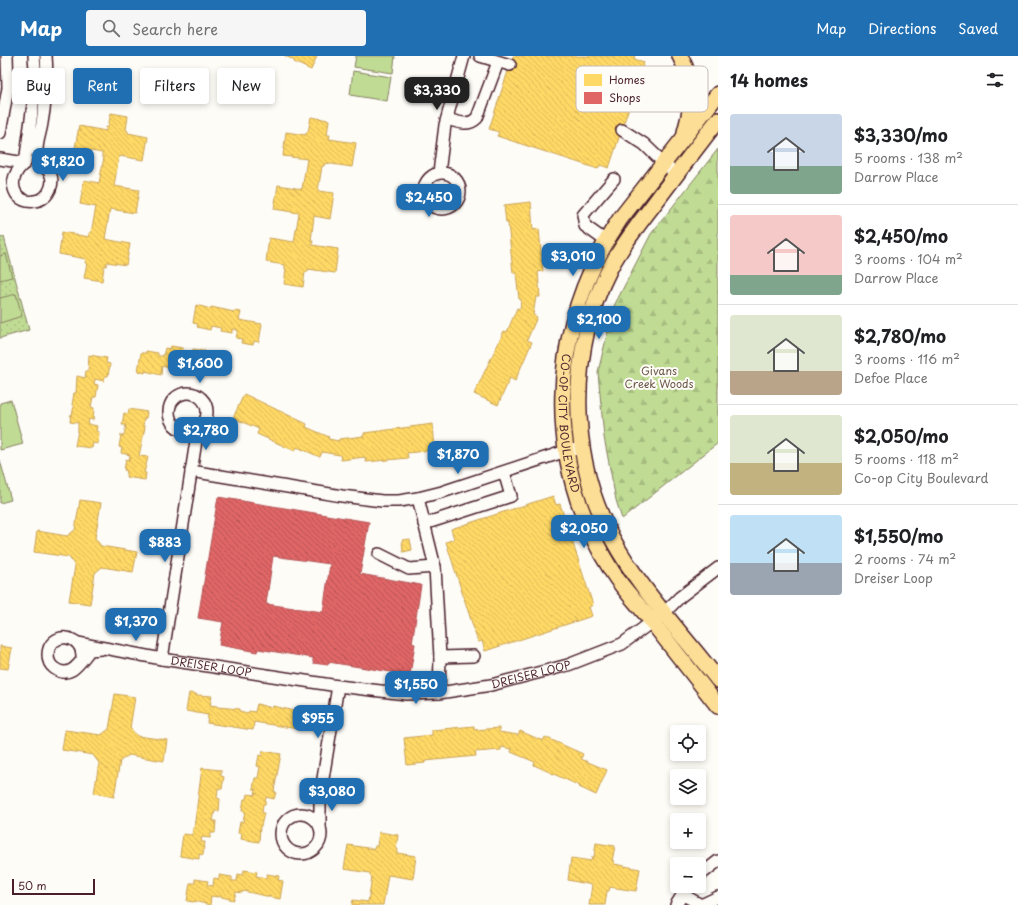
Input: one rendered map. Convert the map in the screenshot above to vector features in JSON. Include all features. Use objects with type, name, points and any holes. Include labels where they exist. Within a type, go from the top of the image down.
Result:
[{"type":"main road","points":[[680,56],[685,66]]},
{"type":"main road","name":"CO-OP CITY BOULEVARD","points":[[708,107],[718,94]]},
{"type":"main road","points":[[684,137],[690,112]]},
{"type":"main road","name":"CO-OP CITY BOULEVARD","points":[[704,112],[606,241],[583,288],[567,346],[562,406],[563,436],[566,451],[577,496],[595,541],[614,574],[718,706]]},
{"type":"main road","name":"CO-OP CITY BOULEVARD","points":[[718,120],[620,250],[599,293],[584,344],[579,383],[579,403],[583,448],[594,493],[612,538],[634,573],[718,680]]},
{"type":"main road","points":[[606,241],[620,250]]},
{"type":"street","points":[[0,133],[8,88],[7,56]]},
{"type":"street","points":[[34,56],[36,82],[25,162],[14,175],[14,188],[21,198],[27,201],[40,200],[50,192],[52,185],[50,173],[40,164],[37,150],[47,90],[46,56]]},
{"type":"street","points":[[439,173],[446,119],[464,56]]},
{"type":"street","points":[[480,56],[510,65]]},
{"type":"street","points":[[446,119],[464,124],[472,123],[477,118],[498,62]]},
{"type":"street","points":[[622,130],[644,144],[665,162],[676,175]]},
{"type":"street","points":[[0,159],[25,162]]},
{"type":"street","points":[[606,241],[585,226],[583,215],[614,179]]},
{"type":"street","name":"DREISER LOOP","points":[[198,428],[162,658],[338,686],[406,694],[439,693],[491,685],[568,665],[622,644],[665,612],[680,597],[718,568]]},
{"type":"street","points":[[191,471],[382,501],[418,498],[504,472],[566,451],[583,448]]},
{"type":"street","points":[[424,524],[511,496],[504,472]]},
{"type":"street","points":[[418,498],[435,567],[440,657],[439,693]]},
{"type":"street","points":[[379,554],[409,569],[435,567]]},
{"type":"street","points":[[105,648],[90,650],[76,668],[65,672],[54,669],[48,659],[49,648],[57,639],[69,638],[78,643],[162,658]]},
{"type":"street","points":[[78,643],[82,654],[82,659]]},
{"type":"street","points":[[440,657],[474,656]]},
{"type":"street","points":[[320,827],[317,822],[306,815],[293,816],[283,826],[282,839],[290,850],[303,854],[314,850],[321,839],[320,797],[338,686]]},
{"type":"street","points":[[306,815],[320,797]]},
{"type":"street","points":[[706,870],[718,861]]},
{"type":"street","points":[[676,905],[683,893]]},
{"type":"street","points":[[688,893],[701,905],[718,897]]},
{"type":"green space","points":[[356,56],[395,56],[393,73],[354,67]]},
{"type":"green space","points":[[353,71],[391,77],[387,101],[350,95]]},
{"type":"green space","name":"Givans Creek Woods","points":[[718,149],[718,443],[622,519],[616,500],[604,437],[598,372],[614,306],[651,234]]},
{"type":"green space","points":[[4,237],[29,330],[0,338],[0,238]]},
{"type":"green space","points":[[6,254],[12,277],[0,280],[0,256]]},
{"type":"green space","points":[[16,294],[22,316],[0,323],[0,298]]},
{"type":"green space","points":[[11,400],[23,444],[0,450],[0,403]]},
{"type":"green space","points":[[0,460],[11,500],[0,503]]},
{"type":"building: Homes","points":[[285,56],[317,56],[311,70]]},
{"type":"building: Homes","points":[[513,56],[635,56],[634,59],[644,62],[643,66],[576,66],[576,112],[627,112],[609,168],[600,165],[598,169],[497,136],[499,132],[489,129]]},
{"type":"building: Homes","points":[[111,113],[128,116],[126,130],[128,133],[148,137],[144,160],[119,156],[114,186],[139,190],[135,213],[110,209],[105,239],[130,244],[126,265],[107,262],[106,266],[104,266],[102,281],[84,278],[87,263],[85,263],[86,259],[59,254],[62,232],[89,237],[89,233],[91,233],[96,207],[80,204],[84,180],[99,183],[104,157],[102,157],[102,153],[75,148],[79,126],[106,131]]},
{"type":"building: Homes","points":[[311,117],[329,120],[327,135],[330,135],[329,139],[356,143],[352,167],[325,163],[324,166],[322,166],[318,191],[334,193],[330,219],[314,216],[311,241],[313,241],[312,245],[338,249],[335,273],[308,269],[308,272],[305,272],[303,287],[284,284],[286,269],[285,265],[266,262],[269,238],[294,242],[299,213],[274,209],[278,185],[302,189],[307,159],[283,156],[286,132],[306,135]]},
{"type":"building: Homes","points":[[531,202],[533,230],[539,229],[543,271],[538,272],[540,297],[536,297],[533,315],[537,317],[527,340],[532,342],[515,381],[510,378],[498,405],[474,394],[504,331],[507,332],[517,308],[520,309],[521,299],[519,299],[516,273],[513,273],[508,223],[506,223],[504,205]]},
{"type":"building: Homes","points":[[196,305],[211,309],[211,307],[241,312],[239,320],[262,324],[259,342],[254,341],[253,345],[241,343],[242,339],[236,338],[238,330],[232,329],[232,333],[220,331],[221,328],[211,326],[210,330],[197,327],[198,324],[193,323]]},
{"type":"building: Homes","points":[[171,346],[183,348],[182,351],[193,352],[193,349],[205,351],[205,354],[210,355],[207,374],[169,366],[169,368],[162,366],[161,375],[138,371],[141,353],[146,353],[146,351],[158,353],[158,356],[163,356],[165,348],[170,349]]},
{"type":"building: Homes","points":[[89,355],[107,358],[106,363],[110,364],[108,376],[105,376],[104,381],[95,379],[94,384],[98,385],[96,397],[93,397],[91,407],[94,408],[93,420],[89,419],[88,424],[97,426],[96,431],[99,432],[98,444],[93,443],[92,448],[75,446],[78,423],[70,422],[74,406],[72,405],[74,393],[76,393],[77,376],[85,378],[86,371],[88,371]]},
{"type":"building: Homes","points":[[244,394],[307,424],[306,427],[329,437],[328,439],[339,441],[339,439],[364,436],[364,433],[433,424],[435,450],[407,453],[408,458],[366,462],[365,457],[341,460],[340,455],[322,452],[320,457],[297,447],[295,451],[257,434],[259,429],[233,418]]},
{"type":"building: Homes","points":[[129,409],[147,412],[146,418],[144,418],[143,426],[145,427],[139,456],[148,457],[144,473],[146,473],[145,480],[126,477],[127,471],[124,470],[126,459],[129,460],[130,455],[121,453],[122,448],[119,447],[121,435],[124,436],[126,425],[122,425],[124,413],[128,414]]},
{"type":"building: Homes","points":[[553,496],[556,505],[560,504],[593,605],[589,607],[592,616],[485,651],[482,641],[478,642],[446,542],[454,539],[451,529]]},
{"type":"building: Homes","points":[[80,500],[101,503],[95,538],[101,546],[137,552],[133,572],[102,567],[95,573],[90,604],[69,601],[75,566],[69,557],[34,552],[37,531],[67,536],[75,530]]},
{"type":"building: Homes","points":[[410,539],[412,550],[403,552],[402,540]]},
{"type":"building: Homes","points":[[0,646],[12,648],[8,669],[0,668]]},
{"type":"building: Homes","points":[[189,693],[212,696],[210,705],[240,709],[239,711],[248,713],[249,711],[255,712],[257,704],[272,708],[273,706],[301,711],[298,729],[254,722],[253,730],[207,723],[208,715],[186,711]]},
{"type":"building: Homes","points":[[115,694],[135,697],[130,728],[137,736],[167,740],[164,761],[129,755],[120,761],[114,797],[94,793],[99,763],[93,755],[62,750],[65,730],[101,735],[109,729]]},
{"type":"building: Homes","points":[[474,726],[474,730],[499,728],[499,732],[518,735],[520,731],[543,741],[545,737],[583,754],[581,759],[607,770],[596,795],[534,765],[535,762],[511,752],[512,749],[501,747],[501,750],[475,752],[476,756],[425,761],[425,763],[407,765],[404,738],[432,735],[432,730]]},
{"type":"building: Homes","points":[[263,751],[281,754],[274,791],[276,792],[274,799],[266,797],[265,804],[263,804],[262,813],[264,813],[260,826],[259,842],[241,839],[242,834],[238,833],[240,822],[243,822],[245,812],[242,811],[244,799],[246,799],[247,794],[255,795],[256,789],[253,789],[255,778],[258,778],[260,767],[257,766],[259,755],[262,756]]},
{"type":"building: Homes","points":[[202,768],[221,770],[221,776],[224,777],[222,789],[218,788],[217,798],[220,799],[219,811],[215,811],[213,821],[216,821],[215,833],[211,833],[210,838],[202,837],[201,842],[205,842],[203,855],[199,854],[199,859],[180,856],[183,834],[192,835],[194,828]]},
{"type":"building: Homes","points":[[379,832],[398,835],[396,849],[398,849],[397,853],[416,856],[413,879],[388,875],[383,905],[352,905],[353,900],[368,902],[372,877],[370,876],[370,873],[344,869],[348,845],[374,849],[375,846],[377,846]]},
{"type":"building: Homes","points":[[596,843],[615,846],[612,861],[614,861],[614,864],[640,869],[636,891],[610,887],[609,891],[607,891],[605,905],[589,905],[592,885],[568,880],[571,858],[591,861],[592,857],[594,857]]},
{"type":"building: Homes","points":[[244,870],[257,872],[256,876],[266,878],[267,874],[279,876],[278,880],[283,881],[280,899],[243,891],[242,893],[236,892],[234,900],[211,896],[210,905],[187,901],[190,883],[195,883],[195,879],[208,881],[207,885],[213,886],[214,878],[219,879],[219,875],[232,877],[232,881],[237,881],[238,874],[243,875]]},
{"type":"building: Shops","points":[[218,497],[369,522],[360,574],[421,585],[412,643],[415,644],[410,675],[328,662],[328,665],[313,663],[313,658],[258,649],[257,652],[219,645],[223,622],[198,618]],"holes":[[[273,556],[330,564],[323,612],[266,604]]]}]
